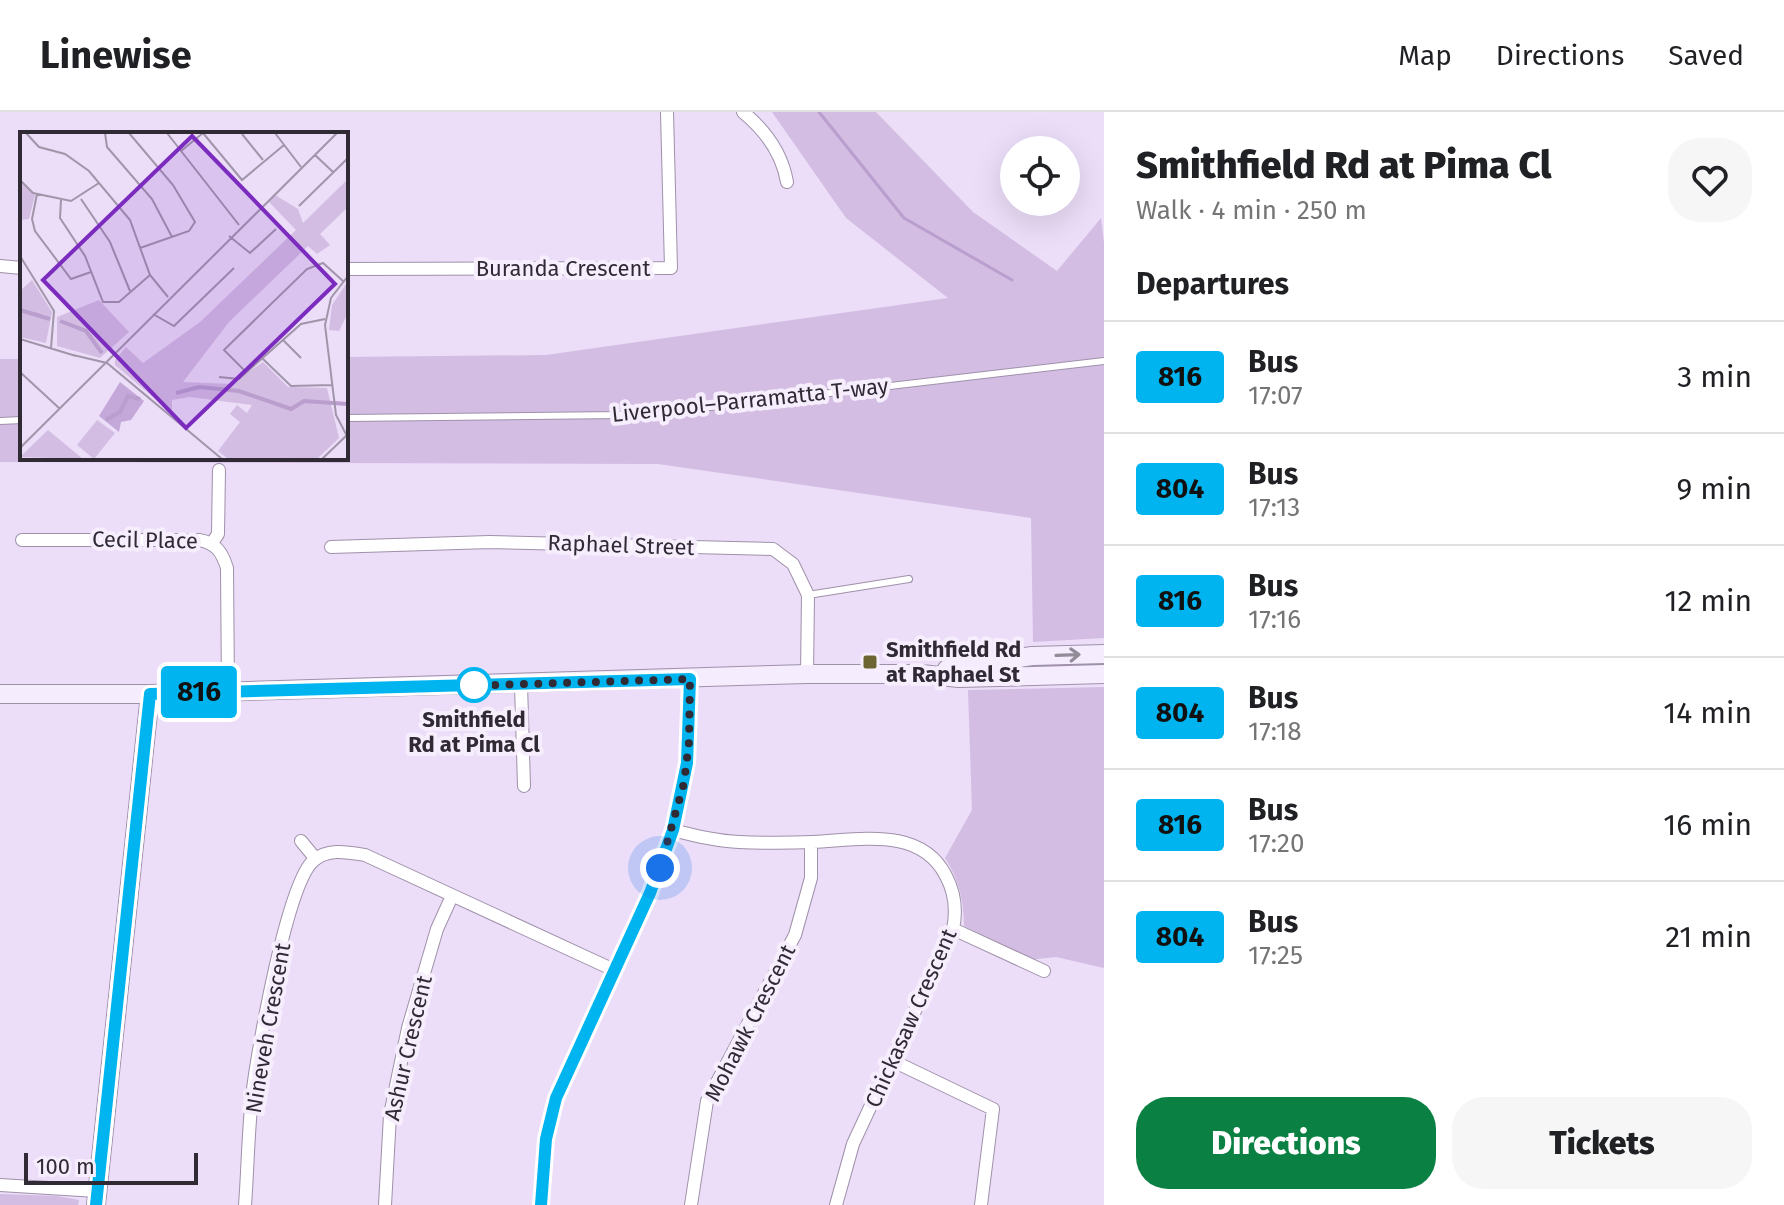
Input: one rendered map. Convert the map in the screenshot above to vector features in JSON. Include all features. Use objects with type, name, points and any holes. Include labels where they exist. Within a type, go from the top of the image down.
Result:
[{"type":"main road","points":[[921,674],[1006,659],[1104,654]]},
{"type":"main road","points":[[0,694],[150,694],[807,674],[921,674],[959,678],[1104,674]]},
{"type":"main road","points":[[96,1198],[150,694]]},
{"type":"street","name":"Buranda Crescent","points":[[348,269],[671,268],[667,112]]},
{"type":"street","points":[[743,112],[757,124],[784,162],[787,182]]},
{"type":"street","points":[[0,266],[20,268]]},
{"type":"street","points":[[212,543],[218,534],[219,470]]},
{"type":"street","name":"Cecil Place","points":[[22,540],[199,540],[212,543],[223,555],[227,568],[228,691]]},
{"type":"street","name":"Raphael Street","points":[[331,547],[490,542],[773,549],[793,564],[808,595]]},
{"type":"street","points":[[807,674],[808,595]]},
{"type":"street","points":[[541,1205],[546,1139],[556,1098],[650,893],[673,830],[688,753],[690,679]]},
{"type":"street","points":[[521,684],[524,786]]},
{"type":"street","name":"Chickasaw Crescent","points":[[673,830],[702,839],[739,842],[887,839],[927,852],[941,865],[952,887],[956,912],[953,929],[853,1144],[836,1205]]},
{"type":"street","points":[[301,841],[315,858],[327,853],[365,855],[614,970]]},
{"type":"street","name":"Mohawk Crescent","points":[[691,1205],[707,1101],[795,935],[811,878],[811,842]]},
{"type":"street","name":"Nineveh Crescent","points":[[245,1205],[253,1090],[274,976],[297,885],[315,858]]},
{"type":"street","name":"Ashur Crescent","points":[[385,1205],[390,1115],[405,1043],[437,929],[452,896]]},
{"type":"street","points":[[953,929],[1044,971]]},
{"type":"street","points":[[893,1061],[993,1109],[981,1205]]},
{"type":"street","points":[[0,1185],[96,1198]]},
{"type":"lane","name":"Liverpool–Parramatta T-way","points":[[348,418],[667,412],[1104,361]]},
{"type":"lane","points":[[0,421],[20,420]]},
{"type":"lane","points":[[808,595],[909,579]]},
{"type":"shaded area","points":[[772,112],[876,112],[973,212],[1057,271],[1101,218],[1104,243],[1104,638],[1033,642],[1031,518],[658,464],[0,462],[0,359],[20,359],[20,460],[348,460],[348,357],[546,355],[948,298],[846,218]]},
{"type":"shaded area","points":[[1104,687],[1104,968],[1056,957],[1028,960],[964,926],[960,890],[945,858],[972,810],[968,690]]},
{"type":"shaded area","points":[[0,1194],[79,1200],[78,1205],[0,1205]]},
{"type":"waterway","points":[[819,112],[904,218],[1012,280]]},
{"type":"bus line","name":"816","points":[[96,1205],[150,694],[690,679],[687,763],[673,830],[650,893],[556,1098],[546,1139],[541,1205]]},
{"type":"place","name":"Smithfield Rd at Raphael St","points":[[870,662]]},
{"type":"place","name":"Smithfield Rd at Pima Cl","points":[[474,685]]},
{"type":"route","points":[[474,685],[463,686],[690,679],[689,742],[684,783],[660,868]]}]
